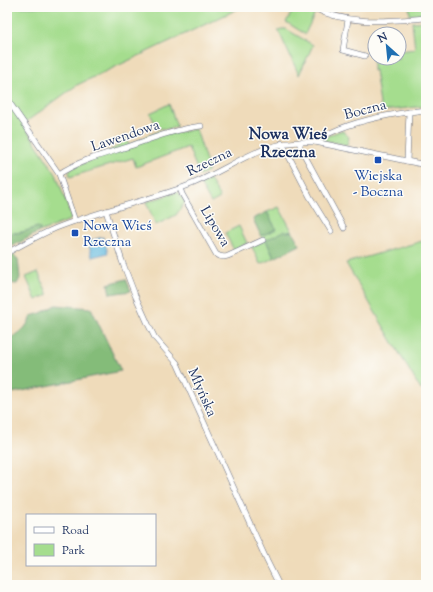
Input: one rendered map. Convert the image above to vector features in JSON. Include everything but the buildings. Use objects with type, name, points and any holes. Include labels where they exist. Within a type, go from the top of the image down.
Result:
[{"type":"street","points":[[312,7],[348,20],[372,22],[426,18]]},
{"type":"street","points":[[348,20],[343,50],[365,56]]},
{"type":"street","points":[[7,100],[59,174],[75,221]]},
{"type":"street","name":"Boczna","points":[[315,142],[318,138],[360,121],[392,114],[426,110]]},
{"type":"street","points":[[406,161],[409,112]]},
{"type":"street","name":"Lawendowa","points":[[59,174],[68,168],[99,156],[168,133],[201,126]]},
{"type":"street","points":[[300,142],[300,147],[344,228]]},
{"type":"street","name":"Rzeczna","points":[[7,253],[42,234],[75,221],[180,188],[258,151],[282,143],[315,142],[426,165]]},
{"type":"street","points":[[282,143],[310,197],[331,231]]},
{"type":"street","name":"Lipowa","points":[[180,188],[216,254],[219,256],[228,256],[262,240]]},
{"type":"street","name":"Młyńska","points":[[106,211],[135,295],[149,326],[155,338],[177,363],[279,585]]},
{"type":"green space","points":[[7,7],[242,7],[77,85],[23,124],[56,174],[71,216],[70,220],[39,232],[40,229],[38,227],[23,232],[7,234]]},
{"type":"green space","points":[[295,7],[303,7],[315,13],[305,34],[286,22]]},
{"type":"green space","points":[[409,7],[424,7],[425,14],[410,15]]},
{"type":"green space","points":[[426,21],[426,106],[381,111],[375,70],[373,71],[373,66],[407,66],[407,50],[415,49],[412,22]]},
{"type":"green space","points":[[286,29],[313,45],[299,75],[278,30]]},
{"type":"green space","points":[[169,104],[177,127],[167,129],[157,128],[150,113]]},
{"type":"green space","points":[[196,129],[209,170],[200,176],[188,147],[136,167],[133,158],[70,177],[69,172],[72,168],[115,148],[124,140],[125,134],[129,145],[159,131],[169,134]]},
{"type":"green space","points":[[339,131],[343,131],[349,137],[347,145],[323,140],[323,138]]},
{"type":"green space","points":[[210,179],[220,198],[211,203],[200,184]]},
{"type":"green space","points":[[178,192],[185,202],[176,215],[156,225],[146,202]]},
{"type":"green space","points":[[279,207],[292,231],[266,240],[274,258],[260,264],[252,247],[265,240],[261,236],[276,229],[267,212]]},
{"type":"green space","points":[[267,212],[276,229],[261,236],[253,219]]},
{"type":"green space","points":[[239,226],[247,243],[234,250],[225,233]]},
{"type":"green space","points":[[38,227],[40,229],[39,232],[7,249],[7,234],[23,232]]},
{"type":"green space","points":[[284,231],[292,231],[300,245],[274,258],[266,240]]},
{"type":"green space","points":[[426,240],[426,387],[421,390],[346,263]]},
{"type":"green space","points":[[13,255],[18,259],[20,278],[17,284],[7,283],[7,257]]},
{"type":"green space","points":[[38,272],[48,295],[36,300],[26,277]]},
{"type":"green space","points":[[126,279],[131,291],[110,294],[108,284]]},
{"type":"green space","points":[[56,305],[91,308],[121,371],[7,394],[7,339],[22,330],[31,316],[41,313]]},
{"type":"water","points":[[103,237],[108,253],[92,257],[88,241]]},
{"type":"place","name":"Wiejska - Boczna","points":[[378,160]]},
{"type":"place","name":"Nowa Wieś Rzeczna","points":[[75,233]]},
{"type":"district","name":"Nowa Wieś Rzeczna","points":[[288,142]]}]
